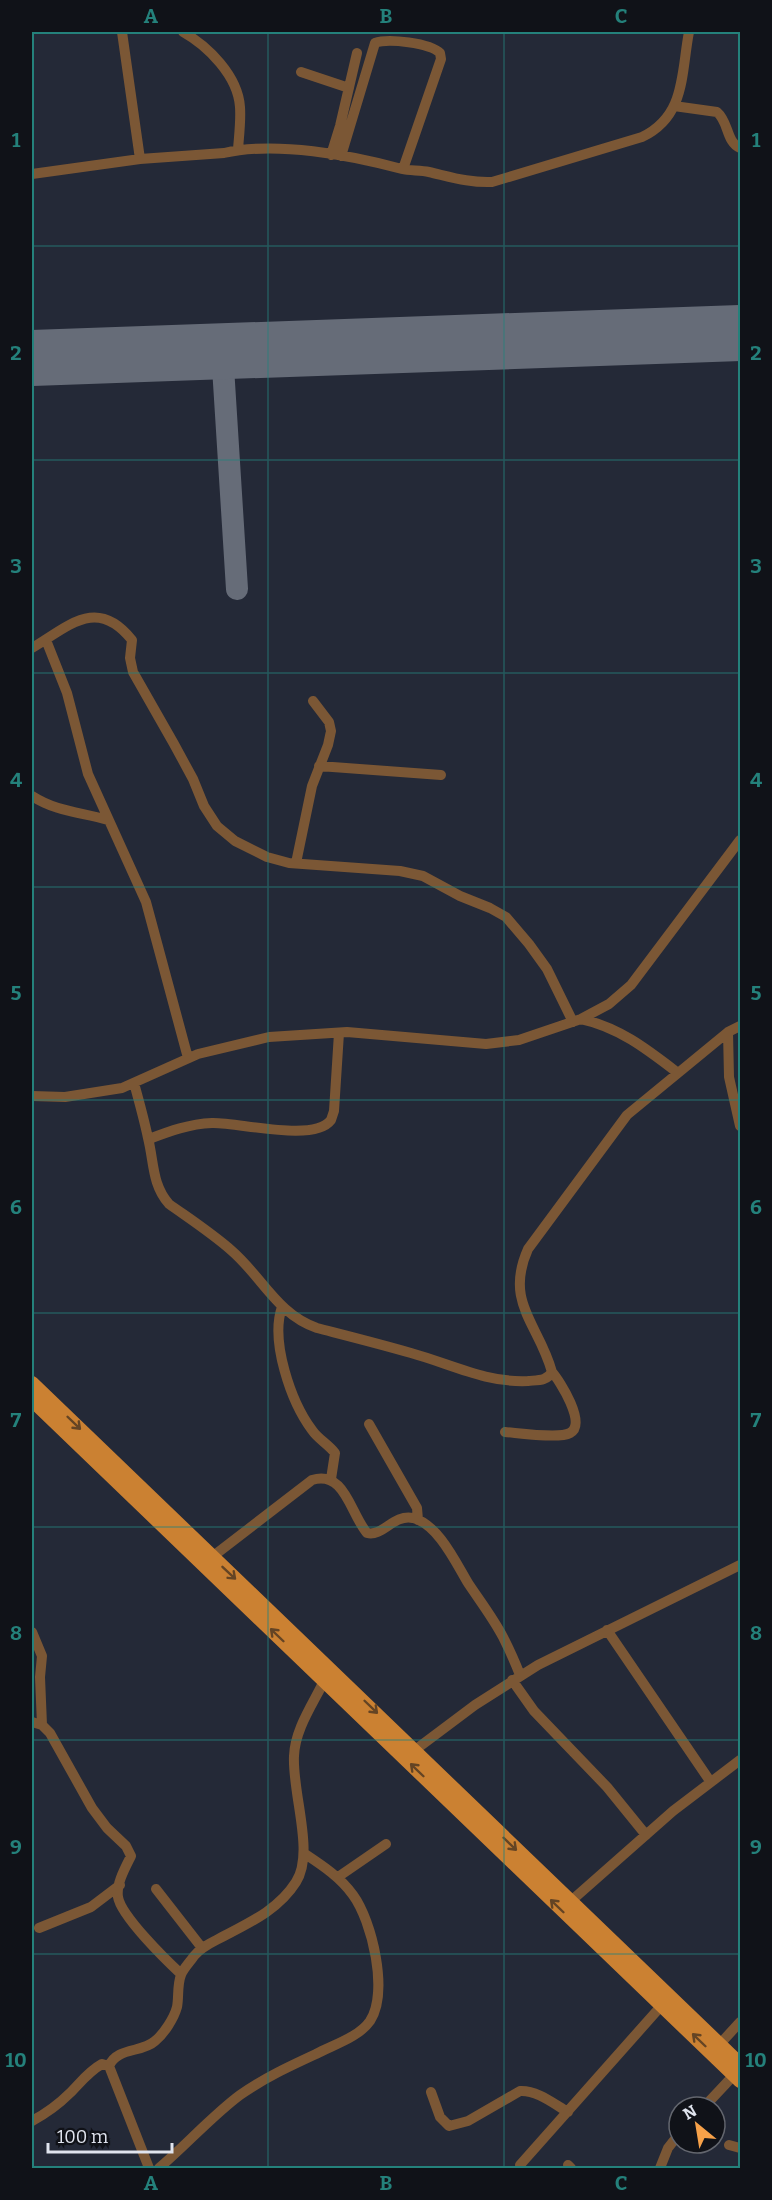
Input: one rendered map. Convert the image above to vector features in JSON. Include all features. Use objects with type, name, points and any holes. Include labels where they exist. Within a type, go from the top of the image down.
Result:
[{"type":"main road","points":[[32,1383],[720,2044],[738,2073]]},
{"type":"main road","points":[[32,1400],[662,2006],[738,2073]]},
{"type":"street","points":[[122,32],[140,159]]},
{"type":"street","points":[[183,32],[203,44],[214,56],[237,94],[240,107],[238,150]]},
{"type":"street","points":[[32,174],[140,159],[238,150],[278,149],[368,159],[403,169],[473,182],[501,180],[642,137],[660,127],[674,106],[689,32]]},
{"type":"street","points":[[336,155],[375,43],[387,40],[432,47],[440,53],[441,58],[403,169]]},
{"type":"street","points":[[336,155],[340,126],[357,52]]},
{"type":"street","points":[[301,72],[349,88]]},
{"type":"street","points":[[674,106],[717,112],[722,116],[735,146],[741,148]]},
{"type":"street","points":[[32,648],[93,616],[117,623],[132,640],[130,658],[133,672],[193,779],[204,806],[217,826],[235,841],[267,857],[296,863],[400,871],[423,876],[460,896],[490,908],[506,917],[529,944],[547,969],[577,1021]]},
{"type":"street","points":[[46,640],[67,693],[88,774],[146,902],[188,1058]]},
{"type":"street","points":[[296,863],[312,786],[331,731],[329,722],[313,701]]},
{"type":"street","points":[[319,766],[441,775]]},
{"type":"street","points":[[32,796],[60,810],[108,820]]},
{"type":"street","points":[[32,1096],[64,1097],[122,1088],[188,1058],[222,1047],[269,1037],[339,1033],[486,1044],[519,1040],[577,1021],[609,1004],[631,985],[741,840]]},
{"type":"street","points":[[577,1021],[602,1023],[622,1033],[678,1072]]},
{"type":"street","points":[[505,1432],[553,1435],[569,1433],[574,1429],[576,1419],[561,1383],[552,1372],[521,1300],[519,1282],[521,1263],[528,1249],[616,1127],[638,1104],[728,1032],[741,1026]]},
{"type":"street","points":[[728,1032],[729,1077],[741,1126]]},
{"type":"street","points":[[149,1139],[178,1128],[215,1123],[282,1130],[311,1130],[323,1126],[330,1121],[334,1111],[339,1033]]},
{"type":"street","points":[[134,1083],[149,1139],[156,1185],[161,1196],[232,1250],[282,1307],[301,1323],[432,1359],[488,1378],[512,1382],[542,1380],[549,1377],[552,1372]]},
{"type":"street","points":[[282,1307],[278,1318],[278,1331],[287,1377],[294,1400],[309,1427],[335,1454],[331,1479]]},
{"type":"street","points":[[369,1424],[417,1508],[418,1520]]},
{"type":"street","points":[[212,1557],[312,1480],[321,1477],[331,1479],[342,1490],[367,1533],[374,1534],[400,1518],[418,1520],[435,1533],[451,1554],[503,1636],[516,1677],[534,1711],[607,1787],[645,1835]]},
{"type":"street","points":[[416,1750],[516,1677],[741,1565]]},
{"type":"street","points":[[607,1630],[710,1781]]},
{"type":"street","points":[[32,1632],[42,1656],[37,1724],[50,1733],[92,1808],[107,1828],[126,1846],[131,1856],[122,1875],[118,1897],[132,1923],[181,1974]]},
{"type":"street","points":[[109,2066],[123,2053],[153,2043],[163,2034],[176,2008],[181,1974],[202,1948],[257,1918],[279,1902],[298,1880],[305,1854],[295,1789],[294,1755],[302,1725],[324,1681]]},
{"type":"street","points":[[570,1901],[710,1781],[741,1760]]},
{"type":"street","points":[[338,1877],[386,1844]]},
{"type":"street","points":[[159,2169],[239,2096],[275,2073],[353,2035],[372,2019],[380,1978],[358,1903],[338,1877],[305,1854]]},
{"type":"street","points":[[39,1929],[91,1907],[120,1885]]},
{"type":"street","points":[[156,1889],[202,1948]]},
{"type":"street","points":[[519,2165],[662,2006]]},
{"type":"street","points":[[720,2044],[741,2022]]},
{"type":"street","points":[[32,2121],[41,2117],[68,2095],[93,2069],[102,2064],[109,2066]]},
{"type":"street","points":[[109,2066],[149,2169]]},
{"type":"street","points":[[716,2095],[738,2073]]},
{"type":"street","points":[[431,2092],[440,2117],[449,2126],[468,2121],[520,2091],[541,2096],[568,2112]]},
{"type":"street","points":[[660,2169],[667,2151]]},
{"type":"taxiway","points":[[222,351],[237,589]]},
{"type":"runway","points":[[32,358],[740,333]]}]
